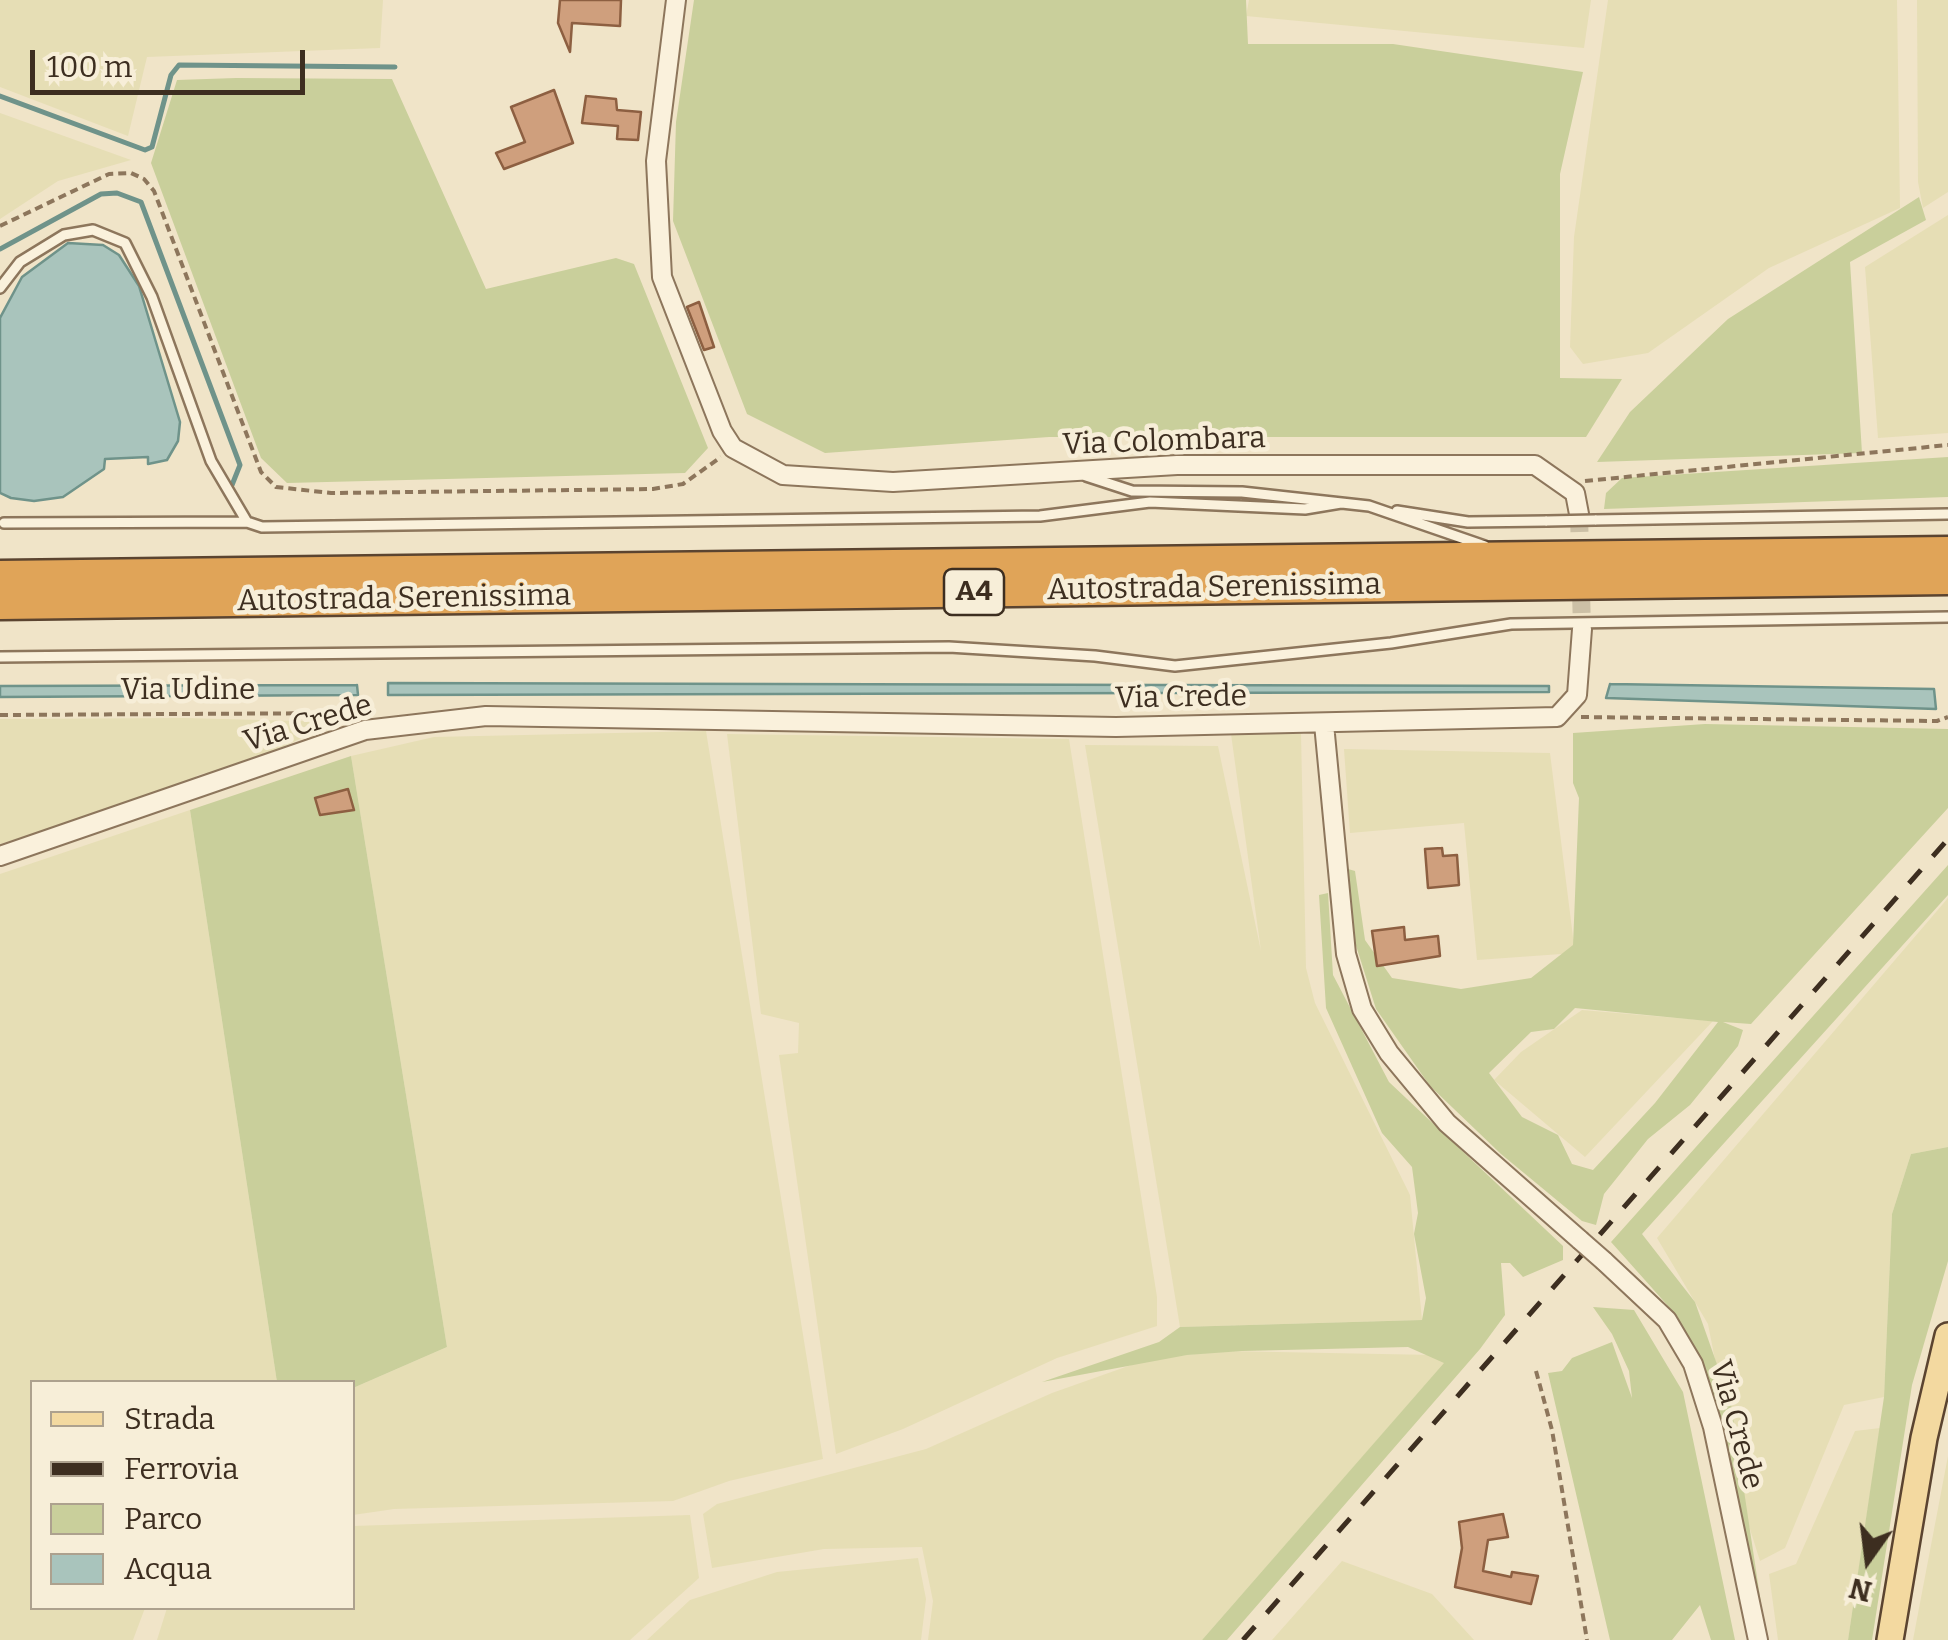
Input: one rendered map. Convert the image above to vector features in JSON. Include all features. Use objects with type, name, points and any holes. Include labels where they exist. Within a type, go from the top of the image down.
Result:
[{"type":"highway","name":"Autostrada Serenissima","points":[[0,576],[1948,552]]},
{"type":"highway","name":"Autostrada Serenissima","points":[[0,604],[1948,579]]},
{"type":"main road","points":[[1890,1640],[1924,1438],[1948,1336]]},
{"type":"street","points":[[676,0],[656,161],[662,277],[733,448]]},
{"type":"street","name":"Via Colombara","points":[[733,448],[783,475],[893,482],[1177,465],[1488,463],[1535,465],[1566,483]]},
{"type":"street","points":[[1566,483],[1587,517]]},
{"type":"street","points":[[1324,724],[1556,716],[1577,695],[1582,628]]},
{"type":"street","name":"Via Crede","points":[[0,856],[365,730],[486,716],[1116,727],[1324,724],[1346,954],[1362,1009],[1389,1054],[1447,1123],[1667,1320],[1693,1364],[1713,1427],[1758,1640]]},
{"type":"lane","points":[[0,288],[20,262],[64,236],[93,230],[126,243],[152,296],[211,461],[247,522]]},
{"type":"lane","points":[[1071,472],[1132,491],[1242,492],[1468,522],[1587,517],[1948,514]]},
{"type":"lane","points":[[0,510],[2,523],[247,522],[262,526],[1040,516],[1150,502],[1305,509],[1341,503]]},
{"type":"lane","points":[[1369,506],[1516,557]]},
{"type":"lane","points":[[0,658],[949,648],[1095,656],[1175,666],[1390,643],[1510,624],[1948,617]]},
{"type":"path","points":[[0,226],[109,174],[131,173],[144,179],[154,191],[261,472],[276,487],[331,493],[653,489],[683,484],[733,448]]},
{"type":"path","points":[[1566,483],[1948,445]]},
{"type":"path","name":"Via Udine","points":[[0,716],[357,713],[365,730]]},
{"type":"path","points":[[1556,716],[1936,722],[1948,717]]},
{"type":"path","points":[[1536,1372],[1552,1430],[1588,1640]]},
{"type":"shaded area","points":[[0,0],[383,0],[380,48],[147,57],[128,136],[0,87]]},
{"type":"shaded area","points":[[1249,0],[1591,0],[1584,48],[1246,16]]},
{"type":"shaded area","points":[[1608,0],[1897,0],[1900,208],[1769,268],[1648,353],[1583,364],[1570,347],[1574,237]]},
{"type":"shaded area","points":[[1917,0],[1948,0],[1948,192],[1923,208],[1918,182]]},
{"type":"shaded area","points":[[0,113],[131,160],[58,181],[0,219]]},
{"type":"shaded area","points":[[1948,215],[1948,433],[1878,438],[1865,267]]},
{"type":"shaded area","points":[[0,719],[337,722],[208,781],[205,773],[196,776],[198,784],[0,844]]},
{"type":"shaded area","points":[[706,731],[823,1459],[729,1481],[673,1501],[394,1509],[355,1515],[355,1387],[447,1347],[351,756],[434,737]]},
{"type":"shaded area","points":[[727,734],[1069,739],[1157,1297],[1157,1326],[1057,1358],[903,1429],[836,1454],[779,1055],[798,1053],[799,1023],[761,1014]]},
{"type":"shaded area","points":[[1231,734],[1301,734],[1306,968],[1315,1003],[1410,1195],[1422,1320],[1180,1327],[1085,745],[1218,746],[1261,951]]},
{"type":"shaded area","points":[[1344,749],[1550,753],[1575,953],[1477,960],[1464,823],[1350,833]]},
{"type":"shaded area","points":[[190,810],[277,1380],[30,1380],[30,1610],[144,1610],[133,1640],[0,1640],[0,874]]},
{"type":"shaded area","points":[[1948,898],[1948,1147],[1911,1154],[1892,1214],[1884,1397],[1844,1405],[1785,1548],[1760,1561],[1744,1510],[1708,1324],[1657,1238]]},
{"type":"shaded area","points":[[1582,1010],[1713,1021],[1585,1157],[1494,1080],[1521,1052]]},
{"type":"shaded area","points":[[1224,1351],[1434,1355],[1445,1363],[1202,1640],[928,1640],[933,1601],[922,1547],[824,1549],[712,1568],[703,1514],[717,1504],[926,1449],[1052,1393],[1148,1359]]},
{"type":"shaded area","points":[[1880,1428],[1848,1640],[1778,1640],[1769,1574],[1796,1564],[1855,1431]]},
{"type":"shaded area","points":[[1948,1456],[1948,1640],[1913,1640],[1916,1624]]},
{"type":"shaded area","points":[[690,1515],[699,1578],[630,1640],[157,1640],[166,1610],[355,1610],[355,1526]]},
{"type":"shaded area","points":[[918,1558],[926,1599],[921,1640],[647,1640],[690,1600],[777,1572]]},
{"type":"shaded area","points":[[1342,1561],[1432,1594],[1474,1640],[1272,1640]]},
{"type":"green space","points":[[694,0],[1246,0],[1248,44],[1393,44],[1583,72],[1560,174],[1560,378],[1622,379],[1586,437],[1049,437],[825,453],[747,414],[673,221],[676,122]]},
{"type":"green space","points":[[392,79],[486,289],[616,258],[634,264],[708,448],[685,473],[287,483],[261,458],[151,163],[177,80]]},
{"type":"green space","points":[[1919,197],[1926,220],[1850,262],[1862,453],[1597,462],[1630,412],[1728,319]]},
{"type":"green space","points":[[1948,457],[1948,497],[1604,509],[1606,493],[1622,478]]},
{"type":"green space","points":[[1705,724],[1948,729],[1948,808],[1751,1024],[1723,1022],[1743,1030],[1738,1046],[1690,1105],[1648,1139],[1604,1194],[1596,1225],[1582,1221],[1501,1154],[1430,1086],[1376,1009],[1353,936],[1348,869],[1355,871],[1365,940],[1392,978],[1461,989],[1531,978],[1573,945],[1579,798],[1573,783],[1573,733]],"holes":[[[1575,1008],[1718,1022],[1655,1103],[1593,1170],[1572,1164],[1558,1135],[1522,1117],[1489,1073],[1531,1032],[1554,1029]]]},
{"type":"green space","points":[[351,756],[447,1347],[355,1387],[355,1380],[277,1380],[190,810]]},
{"type":"green space","points":[[1948,865],[1948,895],[1642,1234],[1695,1302],[1731,1404],[1766,1637],[1713,1394],[1677,1316],[1611,1242]]},
{"type":"green space","points":[[1328,893],[1333,975],[1389,1082],[1563,1246],[1563,1260],[1523,1277],[1510,1263],[1501,1263],[1505,1315],[1480,1349],[1227,1640],[1202,1640],[1444,1363],[1408,1347],[1242,1351],[1187,1355],[1042,1382],[1159,1342],[1180,1327],[1422,1320],[1426,1298],[1414,1234],[1418,1213],[1412,1167],[1382,1133],[1326,1008],[1319,895]]},
{"type":"green space","points":[[1948,1147],[1948,1261],[1912,1385],[1872,1640],[1848,1640],[1884,1397],[1892,1214],[1911,1154]]},
{"type":"green space","points":[[1593,1307],[1634,1310],[1683,1392],[1735,1640],[1711,1640],[1700,1605],[1672,1640],[1610,1640],[1548,1373],[1562,1371],[1572,1358],[1612,1342],[1632,1398],[1629,1371],[1612,1334]]},
{"type":"water","points":[[68,243],[103,245],[119,255],[139,286],[180,422],[178,441],[167,460],[148,464],[148,457],[105,459],[104,469],[63,497],[34,501],[11,498],[0,493],[0,318],[22,277]]},
{"type":"water","points":[[388,683],[1549,686],[1549,692],[388,695]]},
{"type":"water","points":[[1610,684],[1934,689],[1936,709],[1606,698]]},
{"type":"water","points":[[357,685],[358,695],[0,697],[0,686]]},
{"type":"building","points":[[560,0],[621,0],[620,26],[572,23],[570,52],[558,23]]},
{"type":"building","points":[[554,90],[573,143],[504,169],[496,153],[525,142],[511,107]]},
{"type":"building","points":[[586,96],[616,99],[617,110],[641,112],[638,140],[617,139],[618,126],[582,123]]},
{"type":"building","points":[[699,302],[714,347],[704,350],[687,307]]},
{"type":"building","points":[[348,789],[354,810],[320,815],[315,798]]},
{"type":"building","points":[[1442,848],[1443,856],[1457,855],[1459,885],[1428,888],[1425,849]]},
{"type":"building","points":[[1404,927],[1405,940],[1438,936],[1440,956],[1377,966],[1372,931]]},
{"type":"building","points":[[1503,1514],[1508,1537],[1488,1540],[1483,1571],[1511,1577],[1512,1572],[1538,1576],[1531,1604],[1455,1587],[1462,1548],[1459,1522]]},
{"type":"waterway","points":[[0,96],[145,150],[152,147],[171,75],[179,65],[395,67]]},
{"type":"waterway","points":[[0,249],[101,194],[117,193],[141,202],[240,465],[232,485]]},
{"type":"tunnel","points":[[1579,514],[1582,629]]},
{"type":"railway","points":[[1243,1640],[1948,839]]}]
